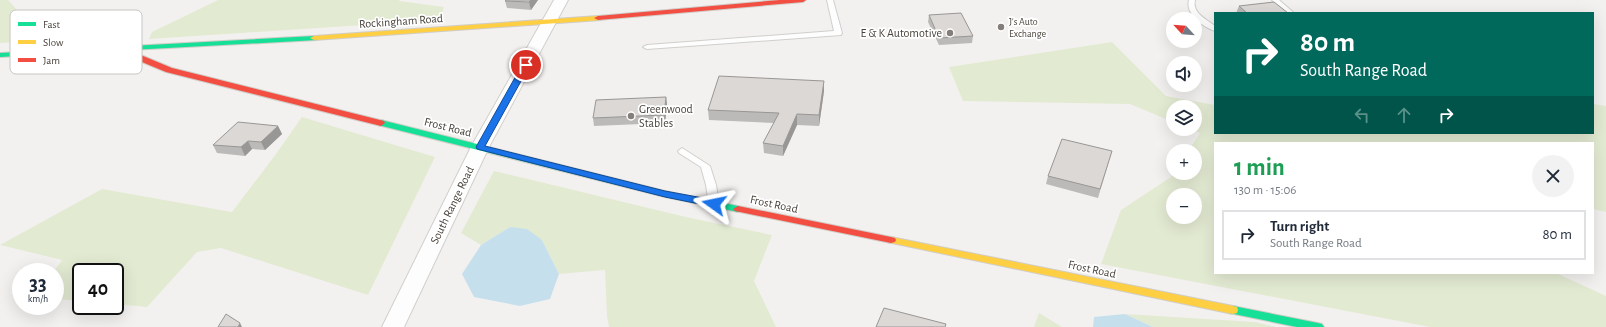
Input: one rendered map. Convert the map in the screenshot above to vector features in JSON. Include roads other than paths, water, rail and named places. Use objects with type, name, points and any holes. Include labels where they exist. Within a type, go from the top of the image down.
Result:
[{"type":"street","name":"South Range Road","points":[[393,327],[480,147],[561,0]]},
{"type":"street","name":"Rockingham Road","points":[[142,47],[337,37],[549,22],[803,0]]},
{"type":"street","name":"Rockingham Road","points":[[0,55],[10,54]]},
{"type":"street","name":"Frost Road","points":[[142,59],[168,70],[665,194],[1318,327]]},
{"type":"lane","points":[[647,47],[838,33],[830,0]]},
{"type":"lane","points":[[1192,0],[1190,4],[1192,10],[1214,28]]},
{"type":"lane","points":[[1275,0],[1289,12]]},
{"type":"lane","points":[[682,151],[705,166],[711,185],[714,204]]},
{"type":"water","points":[[510,227],[527,229],[542,240],[559,274],[550,299],[520,306],[474,297],[462,274],[481,245]]},
{"type":"water","points":[[1125,314],[1153,327],[1093,327],[1094,317]]},
{"type":"place","name":"J's Auto Exchange","points":[[1001,27]]},
{"type":"place","name":"E & K Automotive","points":[[950,33]]},
{"type":"place","name":"Greenwood Stables","points":[[631,116]]}]
